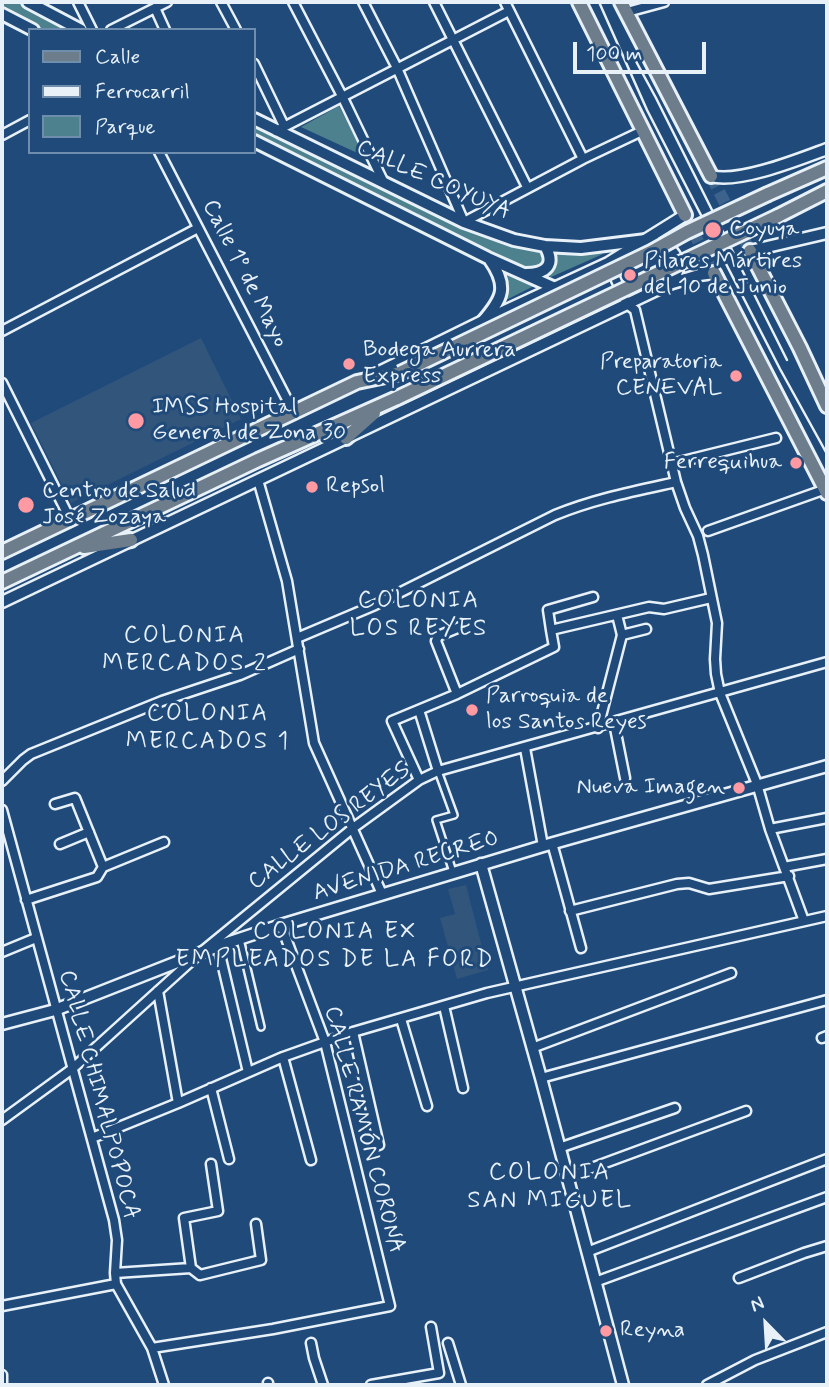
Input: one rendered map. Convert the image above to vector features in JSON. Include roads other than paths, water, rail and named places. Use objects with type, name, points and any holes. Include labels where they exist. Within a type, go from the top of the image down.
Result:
[{"type":"main road","points":[[28,2],[77,28]]},
{"type":"main road","points":[[579,2],[685,215]]},
{"type":"main road","points":[[624,7],[711,176]]},
{"type":"main road","points":[[2,15],[29,28]]},
{"type":"main road","name":"CALLE COYUYA","points":[[256,121],[280,128],[464,222],[514,240],[545,246],[581,248],[646,240]]},
{"type":"main road","name":"CALLE COYUYA","points":[[256,142],[488,258],[555,288]]},
{"type":"main road","points":[[2,552],[357,382],[400,373],[706,223],[827,168]]},
{"type":"main road","points":[[2,582],[258,460],[391,401],[827,191]]},
{"type":"main road","points":[[523,274],[536,274],[549,265],[550,258],[545,246]]},
{"type":"main road","points":[[750,251],[827,406]]},
{"type":"main road","points":[[482,321],[498,303],[502,291],[499,274],[488,258]]},
{"type":"main road","points":[[714,273],[826,491]]},
{"type":"main road","points":[[346,438],[391,401]]},
{"type":"main road","points":[[69,550],[131,540]]},
{"type":"street","points":[[78,2],[91,28]]},
{"type":"street","points":[[115,28],[167,2]]},
{"type":"street","points":[[221,2],[235,28]]},
{"type":"street","points":[[293,2],[384,183]]},
{"type":"street","points":[[363,2],[397,68],[464,222],[527,187],[642,131]]},
{"type":"street","points":[[433,2],[527,187]]},
{"type":"street","points":[[505,2],[583,159]]},
{"type":"street","points":[[624,7],[664,2]]},
{"type":"street","points":[[155,8],[164,28]]},
{"type":"street","points":[[256,69],[280,128],[509,11]]},
{"type":"street","points":[[2,135],[28,121]]},
{"type":"street","points":[[711,176],[727,178],[749,174],[826,153]]},
{"type":"street","name":"Calle 1º de Mayo","points":[[160,154],[294,414]]},
{"type":"street","points":[[357,382],[608,263],[685,215]]},
{"type":"street","points":[[2,331],[198,228]]},
{"type":"street","points":[[750,251],[827,233]]},
{"type":"street","points":[[646,240],[664,244],[675,255],[677,271],[669,284]]},
{"type":"street","points":[[608,263],[627,304],[635,310],[676,482],[698,536],[717,623],[716,667],[720,693],[757,784],[804,921]]},
{"type":"street","points":[[2,602],[669,284],[714,273]]},
{"type":"street","points":[[2,383],[70,519]]},
{"type":"street","points":[[671,464],[776,438]]},
{"type":"street","points":[[258,480],[284,569],[314,743],[382,894]]},
{"type":"street","points":[[297,638],[375,605],[578,505],[676,482]]},
{"type":"street","points":[[708,531],[826,491]]},
{"type":"street","points":[[419,780],[392,722],[554,647],[548,610],[593,597]]},
{"type":"street","points":[[551,630],[649,607],[664,608],[711,598]]},
{"type":"street","points":[[598,727],[622,635],[617,615]]},
{"type":"street","points":[[457,694],[436,641],[438,636],[460,627]]},
{"type":"street","points":[[622,635],[646,629]]},
{"type":"street","points":[[2,781],[32,754],[162,701],[240,675],[299,649]]},
{"type":"street","name":"CALLE LOS REYES","points":[[2,1120],[72,1069],[199,954],[353,828],[419,780],[438,771],[827,662]]},
{"type":"street","points":[[419,710],[454,814],[436,820],[453,872]]},
{"type":"street","points":[[614,723],[625,778]]},
{"type":"street","points":[[525,748],[548,844],[581,948]]},
{"type":"street","name":"AVENIDA RECREO","points":[[2,1024],[55,1010],[218,946],[281,925],[548,844],[827,766]]},
{"type":"street","points":[[55,804],[75,798],[103,867]]},
{"type":"street","name":"CALLE CHIMALPOPOCA","points":[[2,810],[5,837],[26,900],[114,1220],[117,1284],[152,1348],[164,1385]]},
{"type":"street","points":[[771,829],[827,818]]},
{"type":"street","points":[[60,844],[89,832]]},
{"type":"street","points":[[26,900],[97,877],[103,867],[164,842]]},
{"type":"street","points":[[785,867],[827,859]]},
{"type":"street","points":[[481,864],[623,1385]]},
{"type":"street","points":[[570,911],[677,884],[689,883],[709,890],[789,876]]},
{"type":"street","points":[[92,1138],[283,1056],[353,1032],[487,993],[827,916]]},
{"type":"street","name":"CALLE RAMÓN CORONA","points":[[152,1348],[273,1329],[390,1306],[325,1042],[281,925]]},
{"type":"street","points":[[2,952],[36,938]]},
{"type":"street","points":[[240,939],[261,1027]]},
{"type":"street","points":[[218,946],[248,1072]]},
{"type":"street","points":[[532,1048],[732,973]]},
{"type":"street","points":[[158,991],[178,1103]]},
{"type":"street","points":[[541,1078],[827,1001]]},
{"type":"street","points":[[444,1006],[463,1088]]},
{"type":"street","points":[[401,1019],[427,1106]]},
{"type":"street","points":[[353,1032],[379,1144]]},
{"type":"street","points":[[283,1056],[311,1160]]},
{"type":"street","points":[[211,1088],[229,1158]]},
{"type":"street","points":[[559,1148],[675,1108]]},
{"type":"street","points":[[567,1177],[746,1111]]},
{"type":"street","points":[[587,1252],[827,1159]]},
{"type":"street","points":[[191,1268],[184,1217],[218,1211],[211,1164]]},
{"type":"street","points":[[595,1282],[827,1197]]},
{"type":"street","points":[[115,1273],[191,1268],[200,1275],[261,1260],[256,1224]]},
{"type":"street","points":[[739,1279],[827,1246]]},
{"type":"street","points":[[2,1306],[117,1284]]},
{"type":"street","points":[[371,1385],[439,1373],[431,1327]]},
{"type":"street","points":[[710,1385],[755,1360],[827,1332]]},
{"type":"street","points":[[311,1343],[323,1385]]},
{"type":"street","points":[[448,1343],[461,1385]]},
{"type":"street","points":[[2,1375],[2,1385]]},
{"type":"tunnel","points":[[711,176],[750,251]]},
{"type":"tunnel","points":[[685,215],[714,273]]},
{"type":"railway","points":[[599,2],[647,110],[780,369],[827,454]]},
{"type":"railway","points":[[632,54],[787,360]]},
{"type":"place","name":"Coyuya","points":[[713,230]]},
{"type":"place","name":"Pilares Mártires del 10 de Junio","points":[[630,275]]},
{"type":"place","name":"Bodega Aurrera Express","points":[[349,364]]},
{"type":"place","name":"Preparatoria CENEVAL","points":[[736,376]]},
{"type":"place","name":"IMSS Hospital General de Zona 30","points":[[136,421]]},
{"type":"place","name":"Ferrequihua","points":[[796,463]]},
{"type":"place","name":"Repsol","points":[[312,487]]},
{"type":"place","name":"Centro de Salud José Zozaya","points":[[26,505]]},
{"type":"place","name":"Parroquia de los Santos Reyes","points":[[472,710]]},
{"type":"place","name":"Nueva Imagen","points":[[739,788]]},
{"type":"place","name":"Reyna","points":[[606,1331]]},
{"type":"district","name":"COLONIA LOS REYES","points":[[419,616]]},
{"type":"district","name":"COLONIA MERCADOS 2","points":[[185,651]]},
{"type":"district","name":"COLONIA MERCADOS 1","points":[[208,729]]},
{"type":"district","name":"COLONIA EX EMPLEADOS DE LA FORD","points":[[335,947]]},
{"type":"district","name":"COLONIA SAN MIGUEL","points":[[550,1188]]}]
